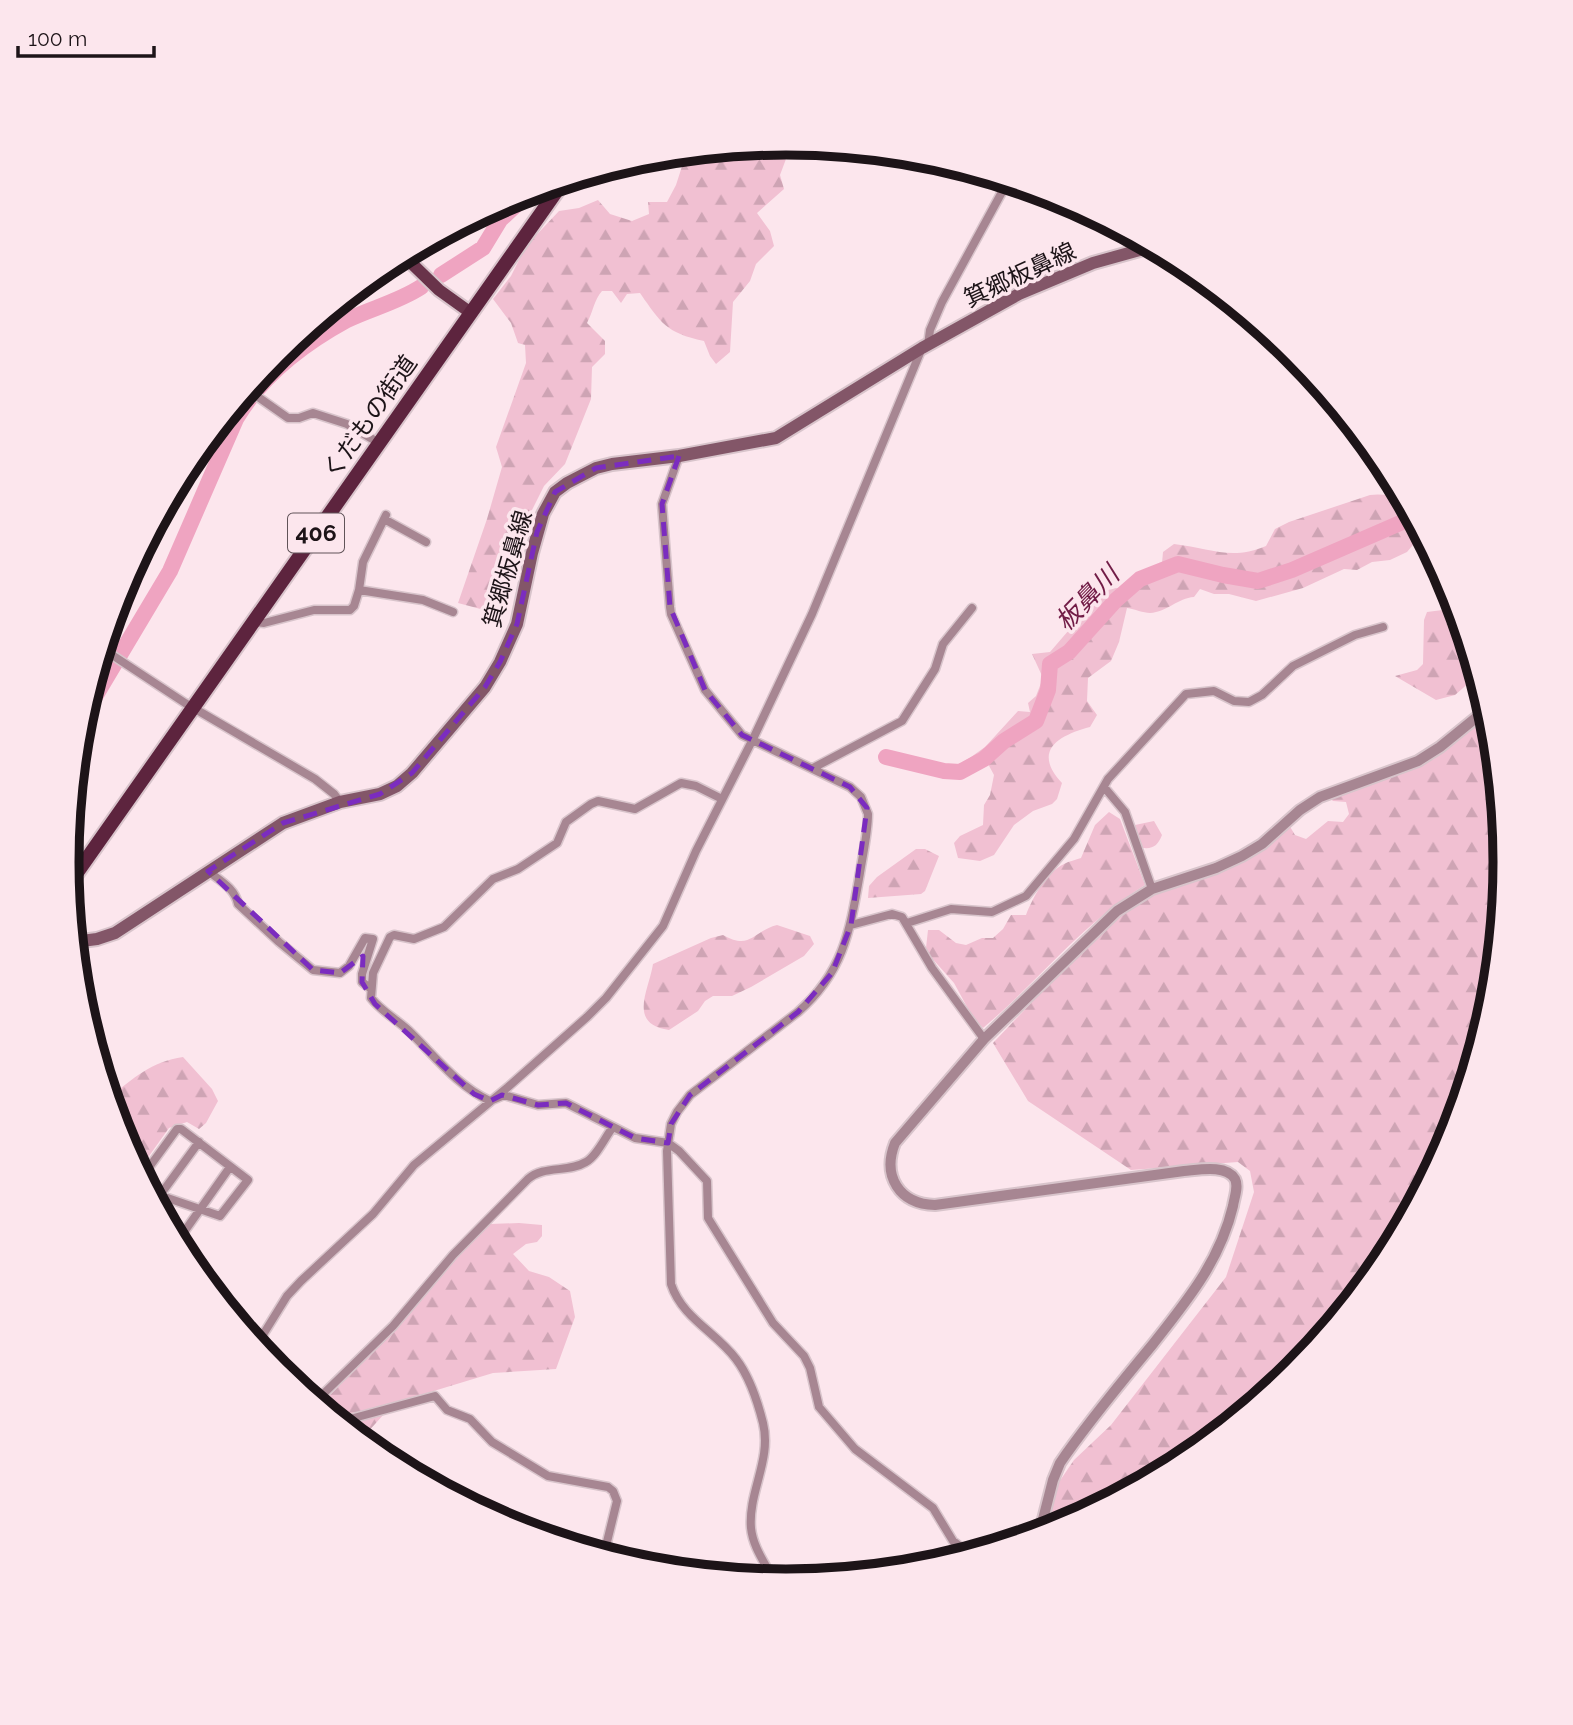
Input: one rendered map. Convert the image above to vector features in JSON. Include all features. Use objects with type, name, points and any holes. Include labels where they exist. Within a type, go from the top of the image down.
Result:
[{"type":"highway","name":"くだもの街道","points":[[79,870],[554,194]]},
{"type":"main road","name":"箕郷板鼻線","points":[[83,941],[115,933],[283,823],[340,802],[380,793],[397,786],[412,773],[485,687],[517,624],[537,531],[555,492],[566,483],[596,468],[612,464],[678,456],[776,438],[925,347],[1019,294],[1093,263],[1140,250]]},
{"type":"main road","points":[[411,263],[439,290],[471,313]]},
{"type":"street","points":[[262,1337],[287,1296],[373,1214],[414,1165],[587,1017],[606,998],[663,926],[673,900],[812,614],[942,302],[1004,189]]},
{"type":"street","points":[[255,395],[288,418],[299,418],[313,413],[347,424],[379,443]]},
{"type":"street","points":[[678,456],[662,505],[671,614],[705,690],[742,735],[850,787],[865,802],[869,814],[851,925],[838,960],[824,986],[798,1012],[690,1095],[671,1124],[668,1143],[671,1284],[675,1298],[684,1310],[736,1359],[757,1404],[763,1424],[765,1454],[751,1515],[751,1530],[755,1547],[768,1570]]},
{"type":"street","points":[[253,622],[264,623],[314,610],[350,610],[359,590],[363,562],[385,517],[426,542]]},
{"type":"street","points":[[359,590],[423,600],[453,612]]},
{"type":"street","points":[[813,768],[902,721],[935,669],[943,644],[972,608]]},
{"type":"street","points":[[907,923],[951,909],[992,912],[1022,900],[1074,839],[1111,774],[1186,694],[1214,691],[1234,701],[1249,702],[1262,695],[1293,666],[1355,635],[1382,627]]},
{"type":"street","points":[[111,653],[193,708],[314,779],[340,802]]},
{"type":"street","points":[[1042,1522],[1060,1463],[1200,1284],[1222,1240],[1237,1187],[1235,1179],[1228,1173],[1206,1170],[935,1205],[924,1204],[907,1198],[893,1180],[890,1168],[895,1143],[984,1038],[1117,911],[1152,889],[1216,868],[1242,856],[1262,844],[1300,810],[1320,797],[1418,761],[1479,715]]},
{"type":"street","points":[[722,799],[696,786],[681,783],[635,809],[598,802],[591,804],[566,822],[557,843],[519,869],[493,879],[444,928],[414,939],[394,935],[390,937],[373,973],[371,998],[474,1094],[490,1101],[504,1095],[538,1105],[566,1103],[645,1141],[668,1143],[679,1151],[707,1181],[708,1218],[773,1323],[804,1356],[810,1368],[819,1407],[855,1449],[933,1508],[953,1541],[962,1548]]},
{"type":"street","points":[[1104,787],[1125,812],[1152,889]]},
{"type":"street","points":[[208,871],[237,895],[238,904],[313,970],[340,973],[349,966],[365,938],[373,939],[362,974],[362,982],[370,988]]},
{"type":"street","points":[[851,925],[891,914],[898,915],[907,923],[932,968],[984,1038]]},
{"type":"street","points":[[321,1396],[393,1326],[453,1255],[534,1174],[588,1161],[613,1127]]},
{"type":"street","points":[[149,1168],[177,1129],[181,1129],[248,1181],[220,1216],[165,1199]]},
{"type":"street","points":[[160,1190],[199,1143]]},
{"type":"street","points":[[184,1232],[230,1167]]},
{"type":"street","points":[[350,1419],[435,1396],[447,1410],[470,1419],[492,1442],[548,1476],[613,1491],[617,1501],[606,1547]]},
{"type":"highlighted area","points":[[679,456],[662,504],[670,607],[705,690],[742,735],[850,787],[867,808],[851,925],[832,973],[798,1012],[690,1095],[671,1124],[668,1143],[635,1138],[566,1103],[538,1105],[502,1095],[490,1101],[474,1094],[375,1004],[362,982],[363,956],[340,973],[313,970],[208,871],[283,823],[380,794],[412,773],[485,687],[500,662],[517,624],[537,532],[555,492],[596,468]]},
{"type":"green space","points":[[795,155],[786,159],[780,175],[784,189],[757,213],[770,231],[774,246],[756,264],[750,281],[733,302],[730,352],[716,364],[704,341],[681,334],[666,325],[640,293],[627,294],[621,303],[612,291],[602,291],[587,323],[605,341],[605,354],[592,367],[591,399],[565,464],[544,486],[530,514],[500,601],[488,611],[458,603],[502,467],[496,447],[526,363],[525,345],[518,343],[511,323],[493,299],[511,276],[526,246],[559,211],[579,208],[598,200],[610,214],[632,221],[649,214],[648,202],[667,202],[683,163],[740,156]]},
{"type":"green space","points":[[1370,495],[1391,495],[1416,541],[1407,552],[1390,560],[1372,562],[1357,570],[1344,569],[1303,588],[1256,601],[1200,589],[1194,597],[1156,612],[1147,613],[1127,608],[1119,642],[1111,661],[1088,678],[1087,701],[1097,715],[1090,727],[1069,734],[1053,746],[1049,753],[1053,771],[1062,783],[1057,799],[1052,804],[1033,811],[1014,825],[994,855],[980,861],[958,858],[954,843],[960,836],[983,825],[984,805],[990,795],[994,775],[987,762],[964,774],[940,765],[958,765],[985,747],[1018,711],[1030,712],[1028,703],[1036,696],[1043,678],[1032,654],[1050,652],[1081,616],[1093,594],[1116,588],[1131,592],[1161,574],[1163,552],[1174,544],[1242,553],[1266,546],[1275,529],[1289,522]]},
{"type":"green space","points":[[1447,609],[1471,681],[1455,695],[1436,700],[1395,676],[1417,670],[1423,664],[1424,620],[1427,612]]},
{"type":"green space","points":[[1480,721],[1493,816],[1493,909],[1481,1001],[1470,1046],[1457,1090],[1421,1176],[1375,1256],[1348,1293],[1319,1329],[1253,1395],[1180,1451],[1100,1497],[1048,1519],[1059,1482],[1074,1460],[1111,1425],[1226,1277],[1254,1192],[1250,1171],[1238,1162],[1131,1170],[1028,1101],[993,1043],[1098,933],[1146,898],[1232,865],[1289,825],[1295,835],[1306,839],[1328,821],[1343,822],[1349,814],[1346,802],[1333,801],[1328,796],[1434,759]]},
{"type":"green space","points":[[1109,812],[1120,819],[1145,885],[1122,900],[1080,935],[983,1028],[972,1016],[954,983],[930,956],[926,948],[928,930],[939,930],[956,943],[966,945],[982,938],[993,938],[1003,929],[1011,915],[1026,915],[1036,893],[1051,873],[1066,863],[1081,858],[1095,825]]},
{"type":"green space","points":[[1154,821],[1162,835],[1155,846],[1143,848],[1137,839],[1135,825]]},
{"type":"green space","points":[[916,849],[925,849],[939,856],[925,891],[921,894],[868,898],[869,886],[877,877]]},
{"type":"green space","points":[[777,925],[810,936],[814,944],[804,956],[751,987],[732,996],[713,996],[705,1001],[698,1011],[669,1030],[656,1027],[648,1021],[644,1004],[653,964],[711,938],[723,935],[740,941],[746,940]]},
{"type":"green space","points":[[183,1057],[212,1089],[218,1101],[206,1123],[199,1129],[187,1122],[169,1128],[145,1161],[117,1092],[152,1067]]},
{"type":"green space","points":[[490,1224],[542,1225],[542,1236],[537,1242],[526,1244],[513,1254],[529,1271],[549,1277],[570,1291],[575,1317],[556,1369],[493,1373],[414,1397],[385,1413],[367,1432],[326,1399],[391,1334],[443,1270]]},
{"type":"waterway","points":[[441,275],[483,248],[500,220],[508,213]]},
{"type":"waterway","points":[[296,352],[347,320],[421,287]]},
{"type":"waterway","points":[[101,686],[170,571],[238,416]]},
{"type":"waterway","name":"板鼻川","points":[[886,757],[944,771],[960,772],[984,759],[1004,741],[1036,721],[1048,690],[1050,664],[1069,652],[1116,600],[1140,579],[1178,564],[1258,581],[1292,570],[1405,521]]}]
